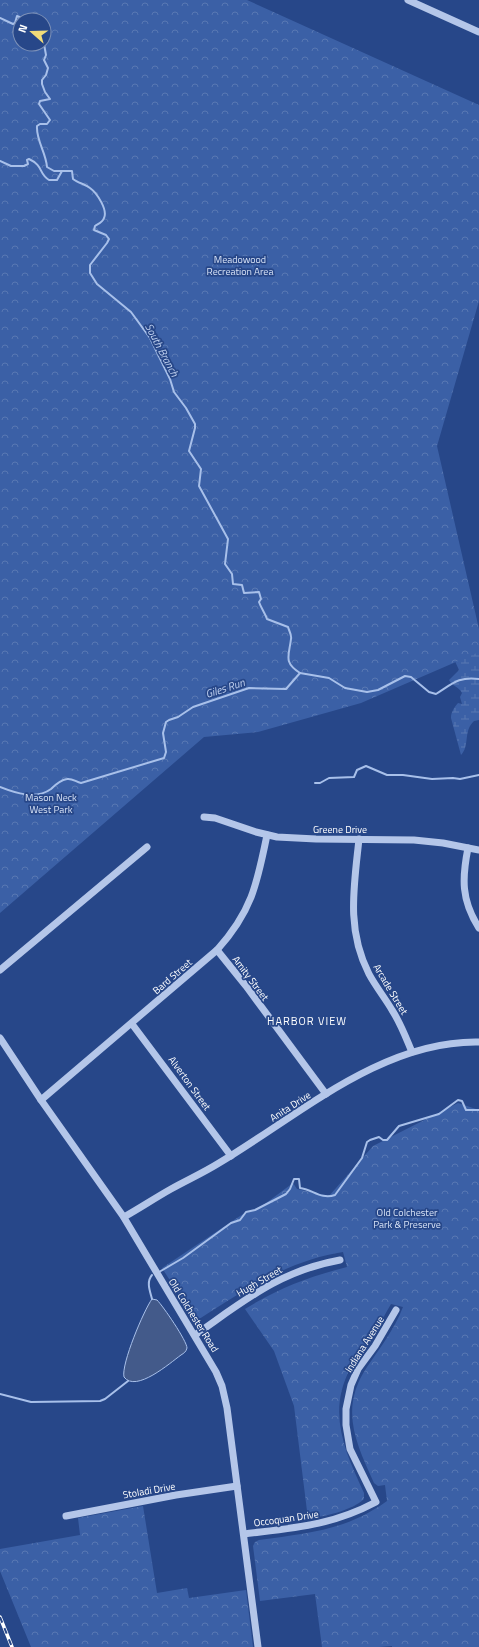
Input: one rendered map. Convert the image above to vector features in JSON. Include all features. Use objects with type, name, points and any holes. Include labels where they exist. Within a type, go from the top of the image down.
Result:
[{"type":"street","points":[[408,0],[479,32]]},
{"type":"street","name":"Greene Drive","points":[[204,817],[215,818],[267,835],[300,839],[414,840],[443,843],[479,850]]},
{"type":"street","name":"Bard Street","points":[[41,1100],[217,950],[231,934],[251,900],[258,878],[267,835]]},
{"type":"street","name":"Arcade Street","points":[[359,839],[352,899],[356,939],[369,973],[400,1022],[412,1052]]},
{"type":"street","points":[[0,970],[147,847]]},
{"type":"street","points":[[468,848],[464,871],[465,894],[471,913],[479,928]]},
{"type":"street","name":"Amity Street","points":[[217,950],[246,986],[326,1094]]},
{"type":"street","name":"Alverton Street","points":[[132,1024],[231,1156]]},
{"type":"street","name":"Old Colchester Road","points":[[0,1038],[41,1100],[124,1217],[166,1290],[210,1359],[222,1386],[227,1408],[258,1647]]},
{"type":"street","name":"Anita Drive","points":[[124,1217],[231,1156],[326,1094],[371,1070],[412,1052],[463,1042],[479,1042]]},
{"type":"street","name":"Hugh Street","points":[[195,1335],[260,1290],[278,1280],[309,1268],[340,1260]]},
{"type":"street","name":"Indiana Avenue","points":[[376,1502],[350,1449],[346,1425],[346,1409],[351,1385],[358,1369],[375,1346],[396,1310]]},
{"type":"street","name":"Stoladi Drive","points":[[66,1516],[176,1495],[237,1486]]},
{"type":"street","name":"Occoquan Drive","points":[[244,1534],[320,1524],[343,1517],[376,1502]]},
{"type":"green space","name":"Meadowood Recreation Area","points":[[0,0],[247,0],[479,105],[479,301],[437,446],[479,629],[479,652],[361,703],[258,732],[204,737],[0,913]]},
{"type":"green space","points":[[479,644],[479,720],[474,721],[471,725],[467,734],[464,751],[461,755],[451,718],[452,712],[458,703],[462,704],[460,697],[462,693],[449,680],[459,670],[454,659]]},
{"type":"green space","name":"Old Colchester Park & Preserve","points":[[458,1103],[479,1110],[479,1647],[322,1647],[315,1594],[260,1601],[253,1546],[255,1542],[259,1540],[310,1532],[341,1525],[356,1519],[387,1501],[385,1485],[378,1486],[374,1483],[361,1454],[353,1426],[352,1412],[354,1397],[359,1382],[391,1331],[403,1307],[391,1304],[350,1369],[343,1385],[339,1417],[341,1432],[351,1463],[364,1493],[364,1499],[345,1510],[330,1515],[308,1519],[294,1406],[274,1351],[245,1309],[294,1284],[347,1267],[343,1252],[303,1262],[284,1270],[248,1289],[196,1321],[162,1268],[243,1214],[258,1209],[293,1183],[297,1189],[329,1196],[373,1146]]},
{"type":"green space","points":[[143,1506],[157,1593],[187,1588],[189,1598],[246,1590],[253,1647],[31,1647],[0,1571],[0,1549],[80,1535],[78,1518]]},
{"type":"shaded area","points":[[152,1299],[157,1300],[164,1309],[179,1331],[187,1348],[184,1353],[153,1375],[136,1381],[129,1381],[124,1377],[124,1370],[129,1350]]},
{"type":"waterway","name":"South Branch","points":[[0,18],[12,24]]},
{"type":"waterway","name":"South Branch","points":[[45,52],[44,60],[48,68],[46,75],[42,80],[42,84],[50,99],[40,101],[39,104],[50,120],[47,124],[40,124],[37,126],[37,131],[47,167],[54,171],[72,171],[73,179],[93,190],[103,206],[105,215],[100,223],[95,226],[94,230],[106,235],[109,239],[90,265],[90,273],[97,284],[131,312],[150,338],[170,379],[174,392],[186,408],[195,424],[189,451],[201,469],[199,486],[228,539],[225,564],[232,574],[233,584],[242,585],[244,593],[259,592],[261,599],[259,602],[267,619],[288,627],[291,634],[288,654],[289,662],[300,673]]},
{"type":"waterway","points":[[0,161],[11,166],[24,166],[28,164],[27,160],[29,159],[37,164],[43,175],[49,180],[57,180],[62,171]]},
{"type":"waterway","name":"Giles Run","points":[[0,787],[19,793],[32,795],[39,794],[51,789],[58,783],[65,780],[71,779],[81,783],[164,758],[166,752],[163,733],[166,722],[169,720],[178,717],[193,707],[249,688],[286,689],[300,673],[329,678],[345,688],[367,692],[378,690],[405,676],[411,677],[429,692],[436,694],[451,684],[461,680],[472,678],[479,679]]},
{"type":"waterway","points":[[315,783],[320,783],[329,778],[354,777],[357,770],[366,766],[387,775],[403,775],[432,779],[460,779],[479,775]]},
{"type":"waterway","points":[[159,1272],[183,1258],[231,1223],[240,1220],[246,1212],[255,1210],[286,1194],[294,1179],[299,1179],[300,1188],[325,1196],[335,1195],[362,1158],[367,1142],[370,1140],[379,1137],[383,1140],[387,1140],[399,1126],[439,1114],[458,1100],[462,1101],[466,1110],[479,1110]]},
{"type":"waterway","points":[[152,1275],[149,1281],[152,1299]]},
{"type":"waterway","points":[[0,1394],[31,1402],[100,1401],[105,1399],[128,1381]]},
{"type":"railway","points":[[0,1617],[12,1647]]},
{"type":"district","name":"HARBOR VIEW","points":[[307,1021]]},
{"type":"park label","name":"Mason Neck West Park","points":[[51,802]]}]
